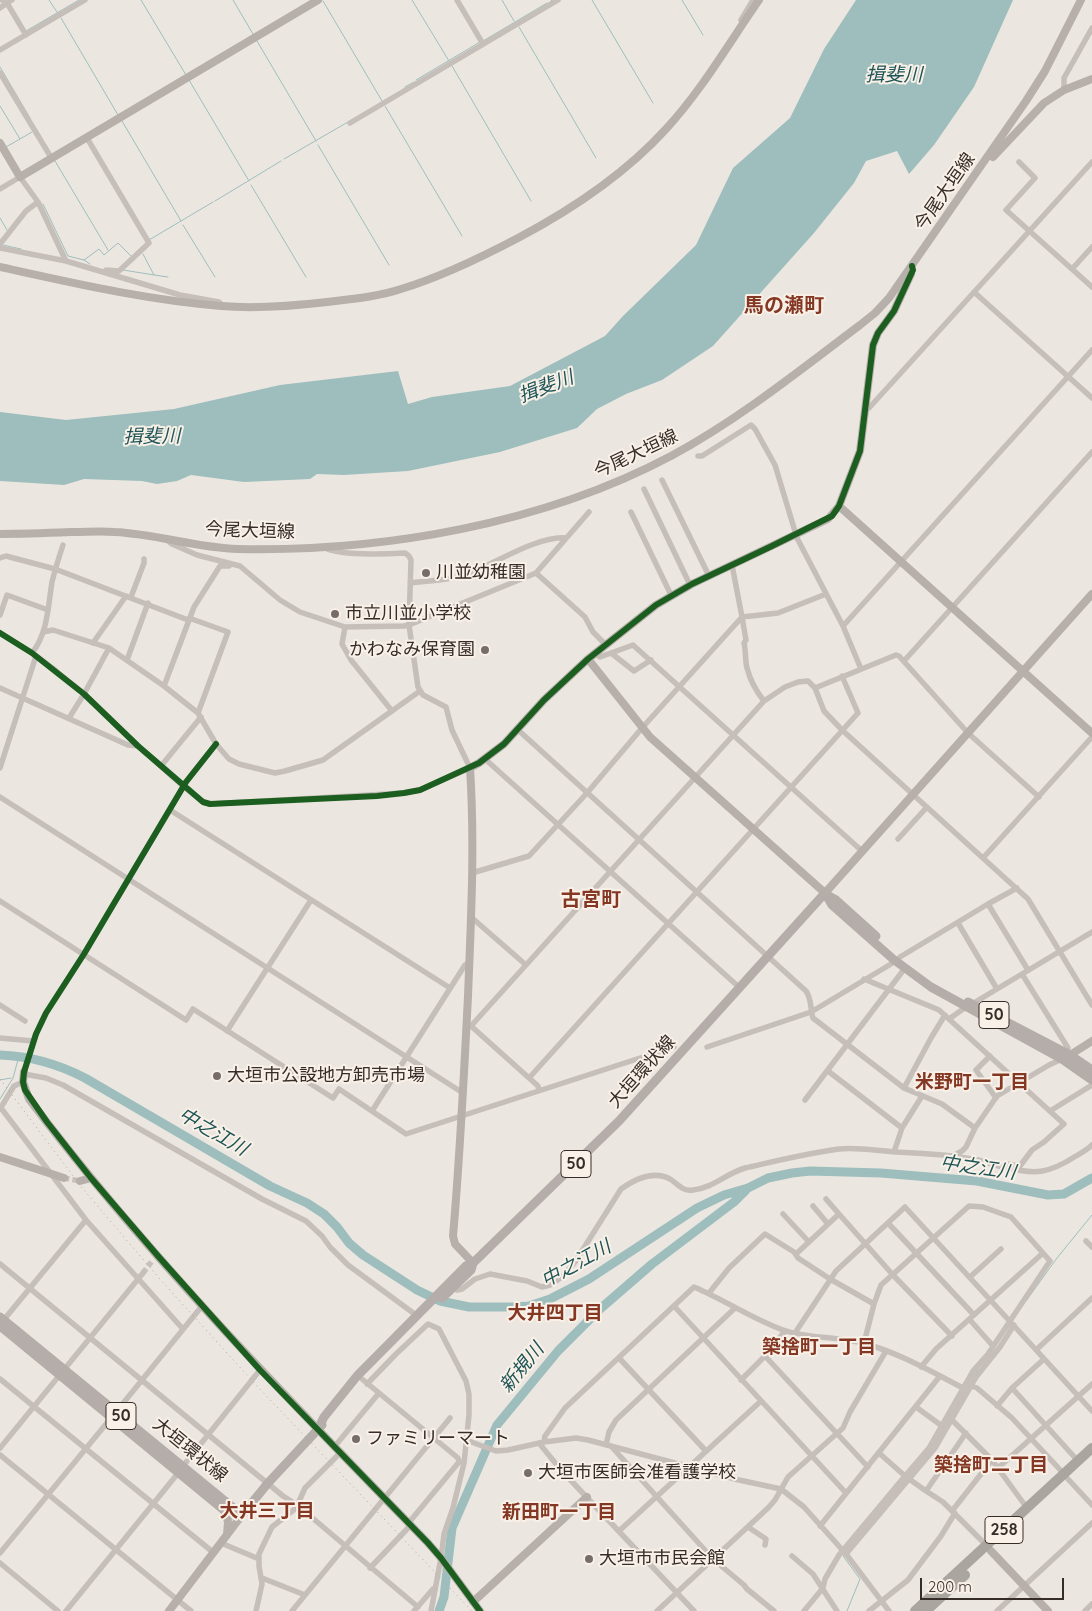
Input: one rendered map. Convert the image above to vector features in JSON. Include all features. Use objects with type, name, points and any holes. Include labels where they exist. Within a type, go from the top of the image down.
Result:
[{"type":"highway","name":"258","points":[[915,1611],[989,1548],[1066,1477],[1078,1461],[1092,1448]]},
{"type":"highway","name":"258","points":[[926,1611],[1027,1508],[1092,1457]]},
{"type":"main road","name":"50","points":[[825,894],[836,900],[904,968],[931,987],[1069,1051],[1092,1070]]},
{"type":"main road","name":"大垣環状線","points":[[318,1429],[324,1417],[357,1376],[419,1314],[449,1288],[466,1266],[472,1263],[613,1127],[825,894]]},
{"type":"main road","name":"50","points":[[896,959],[969,1006],[1062,1059],[1092,1080]]},
{"type":"main road","name":"大垣環状線","points":[[242,1515],[268,1483],[365,1382],[419,1314]]},
{"type":"main road","name":"大垣環状線","points":[[1,1322],[181,1469],[242,1515]]},
{"type":"main road","name":"大垣環状線","points":[[181,1469],[230,1515],[242,1515]]},
{"type":"street","points":[[0,50],[85,0]]},
{"type":"street","points":[[0,189],[318,0]]},
{"type":"street","points":[[457,0],[483,44]]},
{"type":"street","points":[[350,123],[558,0]]},
{"type":"street","points":[[741,27],[740,22],[753,0]]},
{"type":"street","points":[[0,267],[146,297],[224,306],[312,304],[400,290],[494,251],[580,203],[604,185],[668,127],[697,91],[759,0]]},
{"type":"street","name":"今尾大垣線","points":[[0,534],[113,531],[237,549],[352,545],[460,529],[513,517],[573,498],[659,462],[734,418],[860,325],[889,298],[986,161],[1036,86],[1081,0]]},
{"type":"street","points":[[0,8],[7,1],[26,35]]},
{"type":"street","points":[[1064,90],[1064,78],[1092,28]]},
{"type":"street","points":[[0,72],[52,159]]},
{"type":"street","points":[[986,161],[992,158],[1044,103],[1064,90],[1092,79]]},
{"type":"street","points":[[86,138],[149,243],[119,271],[92,268]]},
{"type":"street","points":[[0,143],[20,177],[38,202],[66,261]]},
{"type":"street","points":[[1019,162],[1036,178],[1006,210],[1092,287]]},
{"type":"street","points":[[865,410],[870,408],[1092,162]]},
{"type":"street","points":[[0,244],[26,211],[38,202]]},
{"type":"street","points":[[1072,269],[1092,247]]},
{"type":"street","points":[[0,248],[66,261],[180,295],[219,302],[224,306]]},
{"type":"street","points":[[0,633],[34,654],[84,694],[138,746],[203,802],[210,804],[377,796],[420,790],[470,768],[485,759],[504,744],[544,700],[588,659],[656,605],[690,585],[832,516],[839,506],[860,451],[872,344],[894,311],[913,270],[912,266]]},
{"type":"street","points":[[974,292],[1092,398]]},
{"type":"street","points":[[843,626],[1092,350]]},
{"type":"street","points":[[698,456],[702,456],[720,446],[751,426],[767,448],[775,465],[792,527],[843,626],[861,669]]},
{"type":"street","points":[[904,661],[1092,452]]},
{"type":"street","points":[[662,480],[709,576]]},
{"type":"street","points":[[644,489],[690,585]]},
{"type":"street","points":[[839,506],[1092,735],[984,858]]},
{"type":"street","points":[[165,538],[172,544],[197,555],[240,566],[289,606],[345,627],[409,625],[536,573],[589,512]]},
{"type":"street","points":[[631,512],[671,596]]},
{"type":"street","points":[[410,583],[466,575],[524,548],[558,537],[566,538]]},
{"type":"street","points":[[0,768],[24,698],[34,654],[43,632],[55,569],[63,545]]},
{"type":"street","points":[[324,546],[327,550],[339,552],[405,553],[409,556],[411,560],[409,625],[420,691],[429,699],[446,707],[452,730],[470,768],[473,816],[469,1026],[453,1241],[472,1263]]},
{"type":"street","points":[[0,558],[6,556],[55,569],[228,632],[200,715],[161,766]]},
{"type":"street","points":[[93,643],[128,596],[144,563],[144,559]]},
{"type":"street","points":[[732,565],[746,640],[744,643],[747,657],[746,665],[756,691],[764,701]]},
{"type":"street","points":[[164,686],[189,619],[210,579],[220,566],[240,566]]},
{"type":"street","points":[[536,573],[584,617],[593,632],[605,644]]},
{"type":"street","points":[[472,873],[529,856],[742,617],[778,613],[826,594]]},
{"type":"street","points":[[588,659],[642,728],[825,894],[1092,594]]},
{"type":"street","points":[[0,615],[7,595],[48,610]]},
{"type":"street","points":[[127,660],[148,603]]},
{"type":"street","points":[[345,627],[342,644],[351,660],[392,711]]},
{"type":"street","points":[[43,632],[53,630],[109,648],[164,686],[200,715],[216,744],[229,759],[239,764],[275,773],[323,760],[420,691]]},
{"type":"street","points":[[595,653],[600,657],[633,645],[862,851]]},
{"type":"street","points":[[69,718],[109,648]]},
{"type":"street","points":[[611,653],[634,671],[651,660]]},
{"type":"street","points":[[815,688],[896,655],[904,661],[968,733],[1039,796]]},
{"type":"street","points":[[529,1078],[858,713],[842,676]]},
{"type":"street","points":[[469,1026],[764,701],[785,687],[798,682],[808,681],[815,688],[824,711],[842,730],[1028,899],[1092,1005]]},
{"type":"street","points":[[0,688],[128,745],[138,746]]},
{"type":"street","points":[[517,729],[806,991],[810,1000],[810,1010],[813,1018],[904,1088],[942,1104],[975,1128]]},
{"type":"street","points":[[182,1328],[86,1220],[0,1109],[14,1086],[23,1076],[38,1027],[184,787],[216,744]]},
{"type":"street","points":[[485,759],[740,988]]},
{"type":"street","points":[[0,798],[463,1093]]},
{"type":"street","points":[[898,839],[927,807]]},
{"type":"street","points":[[170,810],[450,988]]},
{"type":"street","points":[[707,1047],[810,1010],[1016,887]]},
{"type":"street","points":[[228,1030],[311,900]]},
{"type":"street","points":[[0,902],[186,1020],[193,1009],[333,1098],[339,1089],[406,1134],[674,1047]]},
{"type":"street","points":[[988,904],[1028,970]]},
{"type":"street","points":[[471,918],[526,965]]},
{"type":"street","points":[[958,923],[997,989]]},
{"type":"street","points":[[904,1088],[931,1038],[947,1017],[969,1006],[1092,932]]},
{"type":"street","points":[[372,1111],[465,965],[469,964]]},
{"type":"street","points":[[805,1100],[904,968]]},
{"type":"street","points":[[1022,974],[1069,1051]]},
{"type":"street","points":[[864,979],[939,1010],[1064,1124],[1032,1150],[1022,1165],[1008,1164],[1002,1166]]},
{"type":"street","points":[[0,1005],[25,1021]]},
{"type":"street","points":[[469,1026],[538,1086],[539,1090]]},
{"type":"street","points":[[0,1038],[33,1043]]},
{"type":"street","points":[[953,1156],[962,1151],[996,1098],[1020,1082],[1062,1059],[1069,1051],[1092,1041]]},
{"type":"street","points":[[990,1056],[976,1070],[996,1098]]},
{"type":"street","points":[[828,1071],[902,1128]]},
{"type":"street","points":[[23,1076],[29,1099],[155,1259],[443,1560],[480,1611]]},
{"type":"street","points":[[23,1076],[46,1078],[63,1085],[262,1199],[306,1221],[348,1266],[419,1314]]},
{"type":"street","points":[[1050,1111],[1092,1086]]},
{"type":"street","points":[[894,1152],[902,1128],[922,1096]]},
{"type":"street","points":[[449,1288],[462,1289],[475,1279],[490,1274],[527,1281],[542,1287],[550,1284],[562,1276],[576,1262],[621,1189],[631,1181],[644,1177],[659,1176],[670,1179],[683,1189],[690,1191],[712,1185],[740,1170],[839,1149],[953,1156],[1033,1173],[1050,1170],[1062,1165],[1092,1145]]},
{"type":"street","points":[[0,1157],[64,1178]]},
{"type":"street","points":[[80,1181],[91,1178]]},
{"type":"street","points":[[826,1199],[893,1275],[952,1336]]},
{"type":"street","points":[[813,1206],[828,1224]]},
{"type":"street","points":[[804,1611],[823,1588],[830,1569],[935,1448],[944,1426],[973,1371],[1011,1323],[1050,1261],[1011,1217],[976,1206],[969,1206],[881,1285],[864,1343]]},
{"type":"street","points":[[794,1333],[836,1271],[906,1207],[1092,1411]]},
{"type":"street","points":[[783,1214],[809,1242]]},
{"type":"street","points":[[796,1254],[839,1214]]},
{"type":"street","points":[[1,1322],[86,1220]]},
{"type":"street","points":[[888,1223],[974,1315]]},
{"type":"street","points":[[708,1293],[729,1268],[765,1234],[830,1279],[874,1304]]},
{"type":"street","points":[[1086,1241],[1092,1247]]},
{"type":"street","points":[[970,1278],[1001,1249]]},
{"type":"street","points":[[921,1367],[936,1350],[1043,1253]]},
{"type":"street","points":[[0,1264],[297,1505],[416,1609],[435,1587]]},
{"type":"street","points":[[0,1448],[143,1273]]},
{"type":"street","points":[[541,1442],[565,1408],[694,1287],[786,1331],[864,1343],[886,1351],[963,1388],[971,1386],[977,1388],[1012,1418],[1092,1505]]},
{"type":"street","points":[[1036,1350],[1092,1298]]},
{"type":"street","points":[[0,1554],[114,1415],[182,1328],[202,1306]]},
{"type":"street","points":[[674,1306],[846,1493]]},
{"type":"street","points":[[735,1308],[616,1420],[609,1432],[609,1445],[714,1559],[744,1585],[747,1590],[774,1611]]},
{"type":"street","points":[[970,1320],[993,1346]]},
{"type":"street","points":[[944,1426],[951,1419],[976,1377],[1000,1347],[1011,1323]]},
{"type":"street","points":[[431,1611],[435,1587],[443,1560],[444,1534],[453,1508],[466,1440],[469,1394],[466,1381],[439,1329],[428,1324],[365,1382],[461,1462]]},
{"type":"street","points":[[741,1380],[786,1331]]},
{"type":"street","points":[[657,1611],[768,1508],[788,1477],[843,1428],[850,1412],[886,1351]]},
{"type":"street","points":[[765,1356],[868,1467]]},
{"type":"street","points":[[619,1358],[706,1451]]},
{"type":"street","points":[[997,1406],[1012,1388],[1044,1359]]},
{"type":"street","points":[[66,1611],[260,1370]]},
{"type":"street","points":[[820,1526],[940,1376]]},
{"type":"street","points":[[0,1379],[214,1553]]},
{"type":"street","points":[[998,1468],[1092,1384]]},
{"type":"street","points":[[1012,1388],[1078,1461]]},
{"type":"street","points":[[256,1611],[262,1584],[259,1559],[261,1548],[272,1527],[290,1514],[297,1505],[305,1488],[338,1449],[379,1393]]},
{"type":"street","points":[[619,1531],[761,1401]]},
{"type":"street","points":[[916,1407],[944,1426]]},
{"type":"street","points":[[293,1611],[450,1418]]},
{"type":"street","points":[[951,1419],[992,1460],[1027,1508]]},
{"type":"street","points":[[926,1491],[966,1433]]},
{"type":"street","points":[[466,1440],[494,1450],[508,1450],[541,1442],[576,1438],[781,1489],[804,1507],[844,1553],[890,1611]]},
{"type":"street","points":[[541,1442],[587,1497],[694,1611]]},
{"type":"street","points":[[879,1452],[907,1478],[937,1498],[953,1512],[1048,1611]]},
{"type":"street","points":[[0,1455],[192,1611]]},
{"type":"street","points":[[869,1611],[908,1580],[941,1536],[953,1512],[992,1460]]},
{"type":"street","points":[[370,1568],[408,1528],[409,1524],[461,1462]]},
{"type":"street","points":[[473,1602],[587,1497]]},
{"type":"street","points":[[224,1510],[228,1522],[227,1535]]},
{"type":"street","points":[[169,1611],[242,1515]]},
{"type":"street","points":[[997,1611],[1092,1523]]},
{"type":"street","points":[[748,1527],[766,1539],[765,1545]]},
{"type":"street","points":[[221,1544],[259,1559]]},
{"type":"street","points":[[792,1556],[813,1574],[838,1611]]},
{"type":"street","points":[[0,1563],[58,1611]]},
{"type":"street","points":[[262,1578],[305,1595]]},
{"type":"street","points":[[1085,1611],[1092,1604]]},
{"type":"water","name":"揖斐川","points":[[856,0],[1013,0],[974,87],[934,145],[909,174],[897,151],[866,161],[854,183],[814,233],[713,346],[662,380],[626,394],[597,409],[577,428],[500,452],[408,471],[344,475],[317,474],[310,479],[244,482],[191,475],[177,481],[157,484],[142,481],[84,479],[64,485],[0,481],[0,412],[66,420],[174,409],[280,385],[398,371],[408,404],[432,397],[510,386],[605,336],[696,245],[733,168],[790,118],[824,49]]},
{"type":"waterway","points":[[49,0],[57,12]]},
{"type":"waterway","points":[[26,31],[79,0]]},
{"type":"waterway","points":[[141,0],[186,75]]},
{"type":"waterway","points":[[233,0],[253,34]]},
{"type":"waterway","points":[[412,0],[449,61]]},
{"type":"waterway","points":[[502,0],[514,21]]},
{"type":"waterway","points":[[592,0],[653,103]]},
{"type":"waterway","points":[[682,0],[703,35]]},
{"type":"waterway","points":[[323,1],[382,101]]},
{"type":"waterway","points":[[483,41],[547,3]]},
{"type":"waterway","points":[[61,18],[118,115]]},
{"type":"waterway","points":[[519,27],[596,158]]},
{"type":"waterway","points":[[257,41],[316,141]]},
{"type":"waterway","points":[[416,80],[480,42]]},
{"type":"waterway","points":[[452,66],[531,201]]},
{"type":"waterway","points":[[0,67],[30,118]]},
{"type":"waterway","points":[[189,80],[249,181]]},
{"type":"waterway","points":[[405,87],[414,82]]},
{"type":"waterway","points":[[0,106],[20,139],[32,132]]},
{"type":"waterway","points":[[385,106],[462,236]]},
{"type":"waterway","points":[[122,121],[181,221]]},
{"type":"waterway","points":[[284,159],[348,122]]},
{"type":"waterway","points":[[6,147],[20,139]]},
{"type":"waterway","points":[[318,145],[389,265]]},
{"type":"waterway","points":[[55,161],[108,250]]},
{"type":"waterway","points":[[215,201],[281,161]]},
{"type":"waterway","points":[[251,185],[306,277]]},
{"type":"waterway","points":[[149,240],[213,202]]},
{"type":"waterway","points":[[43,204],[68,256],[84,260],[99,249],[104,255],[118,243],[131,256]]},
{"type":"waterway","points":[[0,218],[7,230]]},
{"type":"waterway","points":[[183,225],[215,277]]},
{"type":"waterway","points":[[3,245],[21,249]]},
{"type":"waterway","points":[[123,270],[154,275],[143,254]]},
{"type":"waterway","points":[[84,260],[90,264]]},
{"type":"waterway","points":[[154,275],[168,277]]},
{"type":"waterway","name":"中之江川","points":[[0,1055],[44,1062],[85,1078],[270,1186],[307,1203],[324,1214],[349,1243],[363,1255],[417,1290],[440,1301],[469,1307],[529,1306],[550,1299],[589,1279],[697,1208],[768,1178],[792,1173],[810,1171],[881,1173],[977,1181],[1048,1195],[1064,1194],[1092,1178]]},
{"type":"waterway","points":[[0,1099],[13,1078],[19,1056]]},
{"type":"waterway","points":[[0,1080],[11,1078]]},
{"type":"waterway","name":"新規川","points":[[439,1611],[444,1597],[452,1528],[497,1425],[558,1351],[600,1309],[652,1264],[734,1202],[746,1190]]},
{"type":"waterway","points":[[1026,1301],[1057,1258],[1092,1215]]},
{"type":"waterway","points":[[974,1375],[979,1368]]},
{"type":"waterway","points":[[844,1554],[843,1556],[860,1579],[847,1611]]},
{"type":"tunnel","points":[[64,1178],[80,1181]]},
{"type":"tunnel","points":[[143,1273],[152,1261]]},
{"type":"railway","points":[[0,1079],[83,1189],[159,1278],[255,1384],[472,1611]]},
{"type":"cycle path","points":[[0,633],[32,653],[84,694],[138,746],[203,802],[210,804],[377,796],[420,790],[479,763],[504,744],[544,700],[588,659],[656,605],[692,584],[832,516],[839,506],[860,451],[873,345],[878,333],[894,311],[913,270],[912,266]]},
{"type":"cycle path","points":[[216,744],[186,782],[84,954],[46,1013],[36,1034],[24,1072],[23,1082],[25,1090],[47,1122],[91,1178],[158,1256],[260,1370],[428,1543],[480,1611]]},
{"type":"place","name":"川並幼稚園","points":[[426,573]]},
{"type":"place","name":"市立川並小学校","points":[[335,614]]},
{"type":"place","name":"かわなみ保育園","points":[[485,650]]},
{"type":"place","name":"大垣市公設地方卸売市場","points":[[217,1076]]},
{"type":"place","name":"ファミリーマート","points":[[356,1439]]},
{"type":"place","name":"大垣市医師会准看護学校","points":[[528,1473]]},
{"type":"place","name":"大垣市市民会館","points":[[589,1559]]},
{"type":"district","name":"馬の瀬町","points":[[784,306]]},
{"type":"district","name":"古宮町","points":[[591,900]]},
{"type":"district","name":"米野町一丁目","points":[[972,1082]]},
{"type":"district","name":"大井四丁目","points":[[555,1313]]},
{"type":"district","name":"築捨町一丁目","points":[[819,1347]]},
{"type":"district","name":"築捨町二丁目","points":[[991,1465]]},
{"type":"district","name":"大井三丁目","points":[[267,1511]]},
{"type":"district","name":"新田町一丁目","points":[[559,1512]]}]
